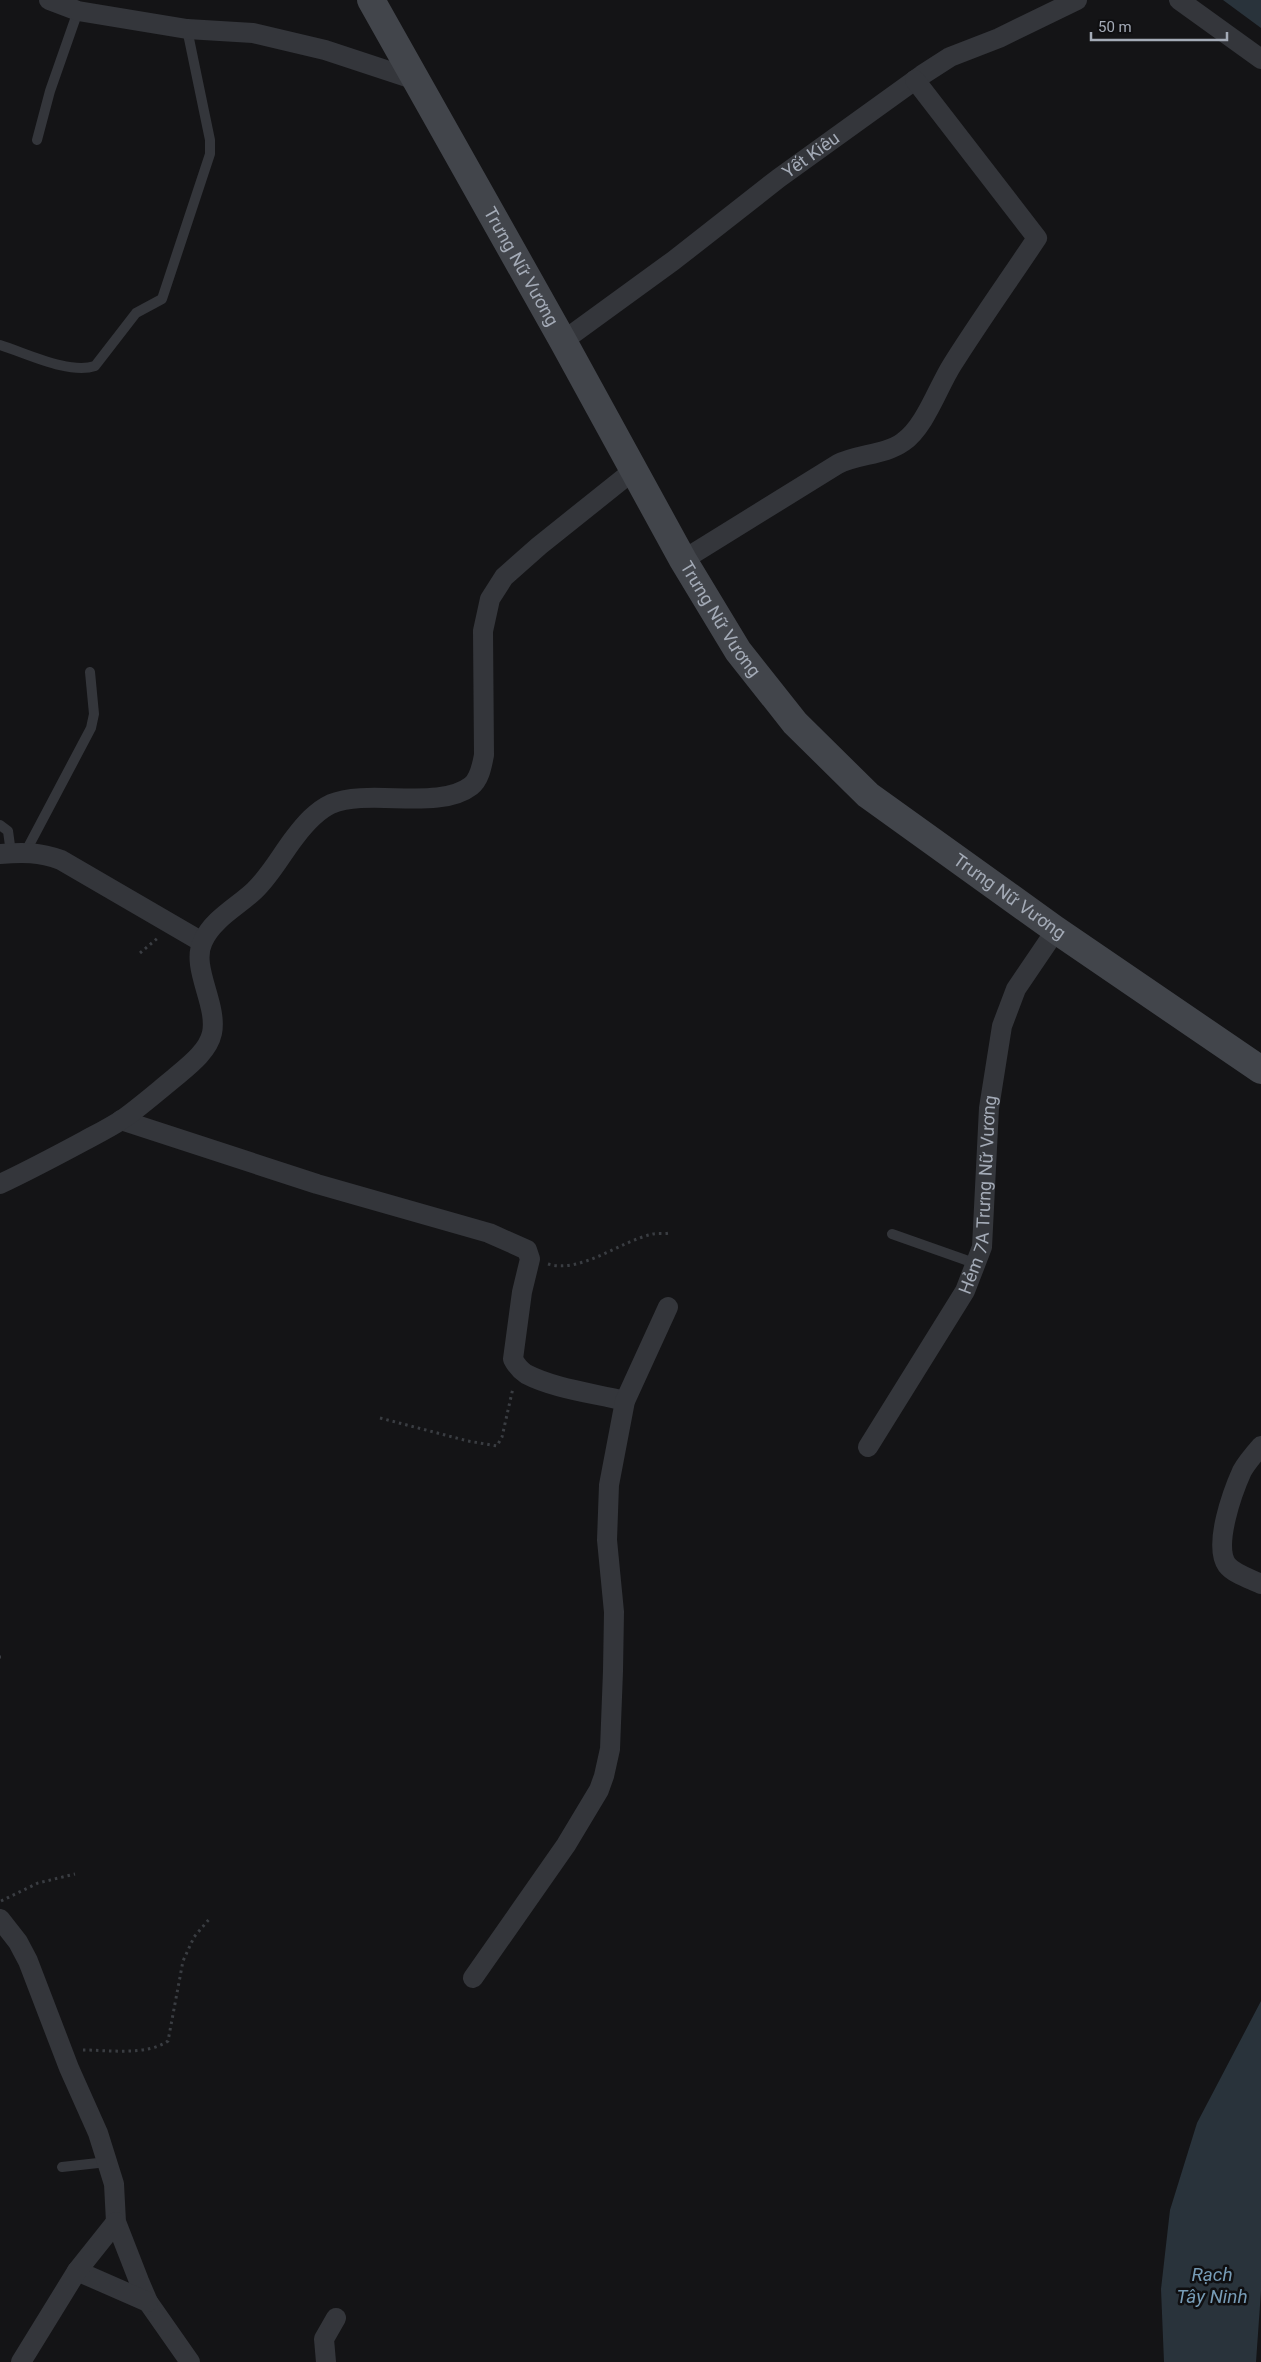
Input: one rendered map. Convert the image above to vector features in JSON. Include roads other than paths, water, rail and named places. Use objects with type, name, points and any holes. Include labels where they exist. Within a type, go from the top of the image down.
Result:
[{"type":"main road","name":"Trưng Nữ Vương","points":[[371,0],[564,341],[682,560],[738,651],[795,723],[868,795],[1056,930],[1261,1070]]},
{"type":"street","points":[[48,0],[78,11],[187,29],[253,33],[325,50],[416,80]]},
{"type":"street","name":"Yết Kiêu","points":[[564,341],[673,261],[779,178],[915,80],[950,57],[999,38],[1077,0]]},
{"type":"street","points":[[1179,0],[1261,59]]},
{"type":"street","points":[[682,560],[838,464],[852,457],[892,448],[908,437],[918,425],[951,366],[1037,238],[915,80]]},
{"type":"street","points":[[0,1184],[37,1167],[121,1120],[186,1067],[203,1050],[212,1034],[213,1016],[200,962],[202,942],[215,923],[260,884],[314,815],[331,804],[347,800],[440,796],[458,793],[473,785],[482,770],[484,755],[483,632],[490,599],[504,578],[539,546],[634,470]]},
{"type":"street","points":[[12,853],[42,853],[61,860],[202,942]]},
{"type":"street","name":"Hẻm 7A Trưng Nữ Vương","points":[[868,1447],[965,1291],[977,1264],[982,1247],[989,1108],[1002,1026],[1016,989],[1056,930]]},
{"type":"street","points":[[121,1120],[317,1184],[489,1233],[528,1250],[530,1259],[522,1292],[513,1359],[518,1368],[525,1373],[548,1382],[625,1401]]},
{"type":"street","points":[[472,1978],[566,1845],[604,1776],[610,1749],[613,1671],[614,1612],[607,1540],[609,1484],[625,1401],[668,1307]]},
{"type":"street","points":[[1261,1446],[1243,1469],[1235,1489],[1227,1514],[1222,1546],[1227,1564],[1242,1575],[1261,1584]]},
{"type":"street","points":[[0,1920],[18,1942],[28,1961],[62,2050],[98,2133],[114,2184],[116,2222],[148,2302],[190,2362]]},
{"type":"street","points":[[21,2362],[77,2271],[116,2222]]},
{"type":"street","points":[[77,2271],[148,2302]]},
{"type":"street","points":[[326,2362],[324,2339],[336,2318]]},
{"type":"lane","points":[[37,140],[50,91],[78,11]]},
{"type":"lane","points":[[0,345],[66,366],[86,369],[96,366],[136,313],[162,299],[210,154],[210,140],[187,29]]},
{"type":"lane","points":[[12,853],[90,728],[94,714],[90,672]]},
{"type":"lane","points":[[0,825],[8,831],[12,853]]},
{"type":"lane","points":[[892,1234],[977,1264]]},
{"type":"lane","points":[[62,2167],[107,2162]]},
{"type":"water","points":[[1223,0],[1261,0],[1261,28]]},
{"type":"water","name":"Rạch Tây Ninh","points":[[1261,2001],[1261,2291],[1256,2362],[1164,2362],[1161,2289],[1170,2210],[1197,2123]]}]
